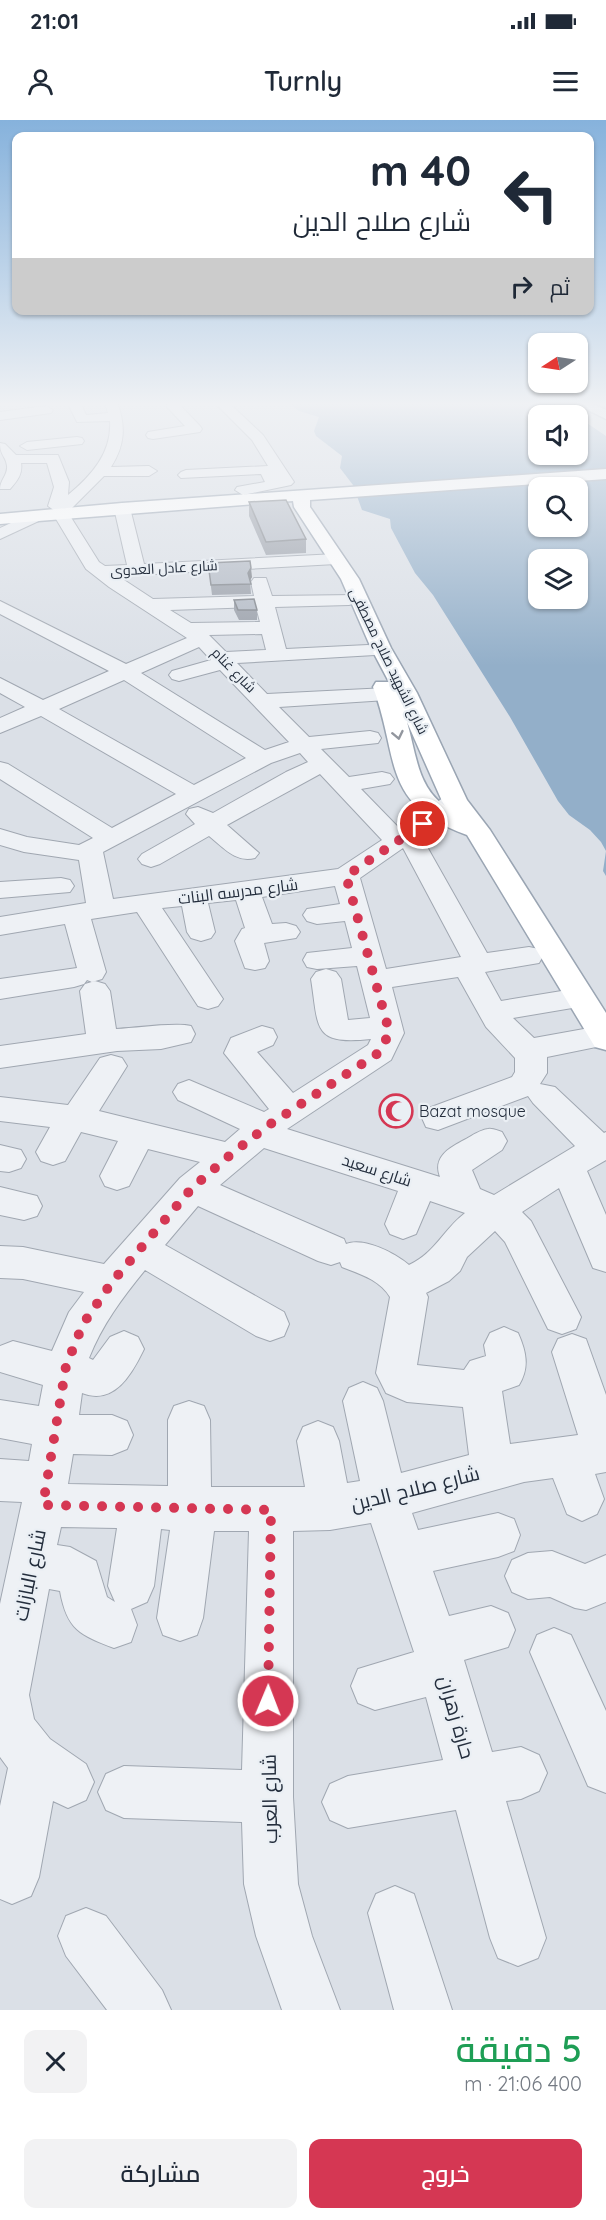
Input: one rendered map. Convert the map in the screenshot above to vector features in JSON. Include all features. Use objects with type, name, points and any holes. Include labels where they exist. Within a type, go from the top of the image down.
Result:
[{"type":"main road","points":[[7,501],[37,516],[61,508],[272,490]]},
{"type":"main road","points":[[7,501],[61,508],[122,507],[280,490]]},
{"type":"main road","name":"شارع الشهيد صلاح مصطفى","points":[[298,490],[300,503],[331,559],[387,694],[411,784],[427,806],[446,808]]},
{"type":"main road","name":"شارع الشهيد صلاح مصطفى","points":[[249,494],[290,509],[350,579],[381,648],[406,693],[446,808],[454,823],[477,830],[605,1037]]},
{"type":"street","points":[[61,508],[62,490]]},
{"type":"street","points":[[61,508],[80,490]]},
{"type":"street","points":[[189,490],[191,497]]},
{"type":"street","points":[[249,494],[261,490]]},
{"type":"street","points":[[122,507],[137,570]]},
{"type":"street","name":"شارع غنام","points":[[61,508],[92,565],[196,634],[344,785],[403,838],[473,965],[497,1020],[527,1050]]},
{"type":"street","points":[[0,534],[37,516]]},
{"type":"street","name":"شارع عادل العدوى","points":[[100,572],[331,559]]},
{"type":"street","points":[[256,563],[270,628],[282,660]]},
{"type":"street","points":[[194,567],[203,603]]},
{"type":"street","points":[[150,605],[349,599]]},
{"type":"street","points":[[0,607],[126,672],[262,758]]},
{"type":"street","points":[[0,726],[126,672],[196,634],[270,628]]},
{"type":"street","points":[[179,675],[223,660],[282,660],[368,651]]},
{"type":"street","points":[[0,684],[192,794],[236,811]]},
{"type":"street","points":[[263,701],[387,694]]},
{"type":"street","points":[[61,886],[4,890],[12,841],[76,853],[107,841],[262,758],[305,744],[370,738]]},
{"type":"street","points":[[151,859],[294,777],[324,764]]},
{"type":"street","points":[[344,785],[382,779]]},
{"type":"street","points":[[6,781],[107,841],[132,842],[151,859],[163,885],[154,901],[208,999]]},
{"type":"street","points":[[192,794],[211,825],[246,853]]},
{"type":"street","name":"شارع مدرسه البنات","points":[[0,926],[154,901],[246,891],[351,894],[403,838],[446,808]]},
{"type":"street","points":[[53,1152],[75,1118],[91,1054],[87,980],[89,911],[107,841]]},
{"type":"street","points":[[246,891],[259,927],[253,948],[286,932]]},
{"type":"street","points":[[317,915],[351,894],[372,968],[388,1027],[343,1031],[334,1027],[322,969],[372,968],[473,965],[529,956]]},
{"type":"street","points":[[193,896],[201,932]]},
{"type":"street","points":[[0,989],[87,980]]},
{"type":"street","points":[[508,1010],[580,998]]},
{"type":"street","name":"شارع البازات","points":[[12,1877],[52,1772],[8,1724],[5,1695],[45,1494],[66,1369],[83,1324],[112,1282],[192,1188],[271,1123],[380,1052],[389,1033],[388,1027]]},
{"type":"street","points":[[0,1057],[91,1054],[180,1034]]},
{"type":"street","points":[[262,1037],[242,1046],[240,1053],[271,1123]]},
{"type":"street","points":[[438,1118],[523,1085],[531,1073],[531,1057],[527,1050],[605,1037]]},
{"type":"street","name":"شارع سعيد","points":[[189,1092],[419,1183],[481,1205]]},
{"type":"street","points":[[405,1285],[436,1270],[447,1260],[454,1246],[475,1225],[481,1205],[602,1147],[544,1095]]},
{"type":"street","points":[[0,1108],[75,1118],[140,1132],[229,1156]]},
{"type":"street","points":[[117,1176],[140,1132]]},
{"type":"street","points":[[490,1142],[456,1161],[455,1170],[481,1205],[508,1220],[518,1232],[567,1334],[592,1453],[582,1499]]},
{"type":"street","points":[[567,1165],[606,1257]]},
{"type":"street","points":[[403,1224],[419,1183]]},
{"type":"street","points":[[192,1188],[398,1275],[409,1297],[396,1373],[400,1380],[407,1383],[480,1390]]},
{"type":"street","points":[[140,1249],[270,1324]]},
{"type":"street","points":[[0,1262],[23,1263],[112,1282]]},
{"type":"street","points":[[492,1468],[480,1390],[481,1375],[503,1373],[507,1369],[504,1345]]},
{"type":"street","points":[[13,1359],[66,1369],[88,1379],[97,1380],[104,1377],[124,1349]]},
{"type":"street","name":"حارة زهران","points":[[363,1401],[385,1499],[439,1656],[498,1777],[518,1938]]},
{"type":"street","points":[[0,1419],[55,1431],[111,1435]]},
{"type":"street","points":[[180,1617],[193,1509],[189,1420]]},
{"type":"street","points":[[318,1441],[330,1508]]},
{"type":"street","name":"شارع صلاح الدين","points":[[0,1480],[45,1494],[142,1507],[271,1510],[330,1508],[385,1499],[492,1468],[592,1453]]},
{"type":"street","points":[[31,1564],[70,1570],[80,1577],[84,1590],[83,1602],[94,1619],[122,1606],[142,1507]]},
{"type":"street","name":"شارع العرب","points":[[271,1510],[267,1797],[271,1884],[284,1936],[311,2010]]},
{"type":"street","points":[[404,1555],[498,1535]]},
{"type":"street","points":[[528,1576],[552,1574],[575,1586],[586,1587],[606,1578]]},
{"type":"street","points":[[375,1686],[492,1630]]},
{"type":"street","points":[[554,1652],[606,1768]]},
{"type":"street","points":[[348,1802],[498,1777]]},
{"type":"street","points":[[124,1792],[267,1797]]},
{"type":"street","points":[[395,1913],[423,2010]]},
{"type":"street","points":[[86,1936],[142,2010]]},
{"type":"water","points":[[355,490],[528,490],[528,537],[588,537],[588,490],[606,490],[606,851],[590,830],[569,815],[558,801],[510,717],[433,595],[415,573],[391,528],[390,519],[362,510]]},
{"type":"water","points":[[606,851],[606,876],[603,871]]},
{"type":"building","points":[[286,500],[306,539],[266,542],[249,502]]},
{"type":"building","points":[[250,561],[251,568],[248,573],[251,584],[211,585],[208,563]]},
{"type":"building","points":[[254,599],[257,610],[238,610],[234,600]]},
{"type":"place","name":"Bazat mosque","points":[[396,1111]]},
{"type":"route","points":[[268,1701],[271,1510],[43,1505],[66,1366],[83,1324],[112,1282],[192,1188],[266,1127],[370,1061],[380,1052],[389,1033],[388,1027],[346,876],[423,824]]}]
